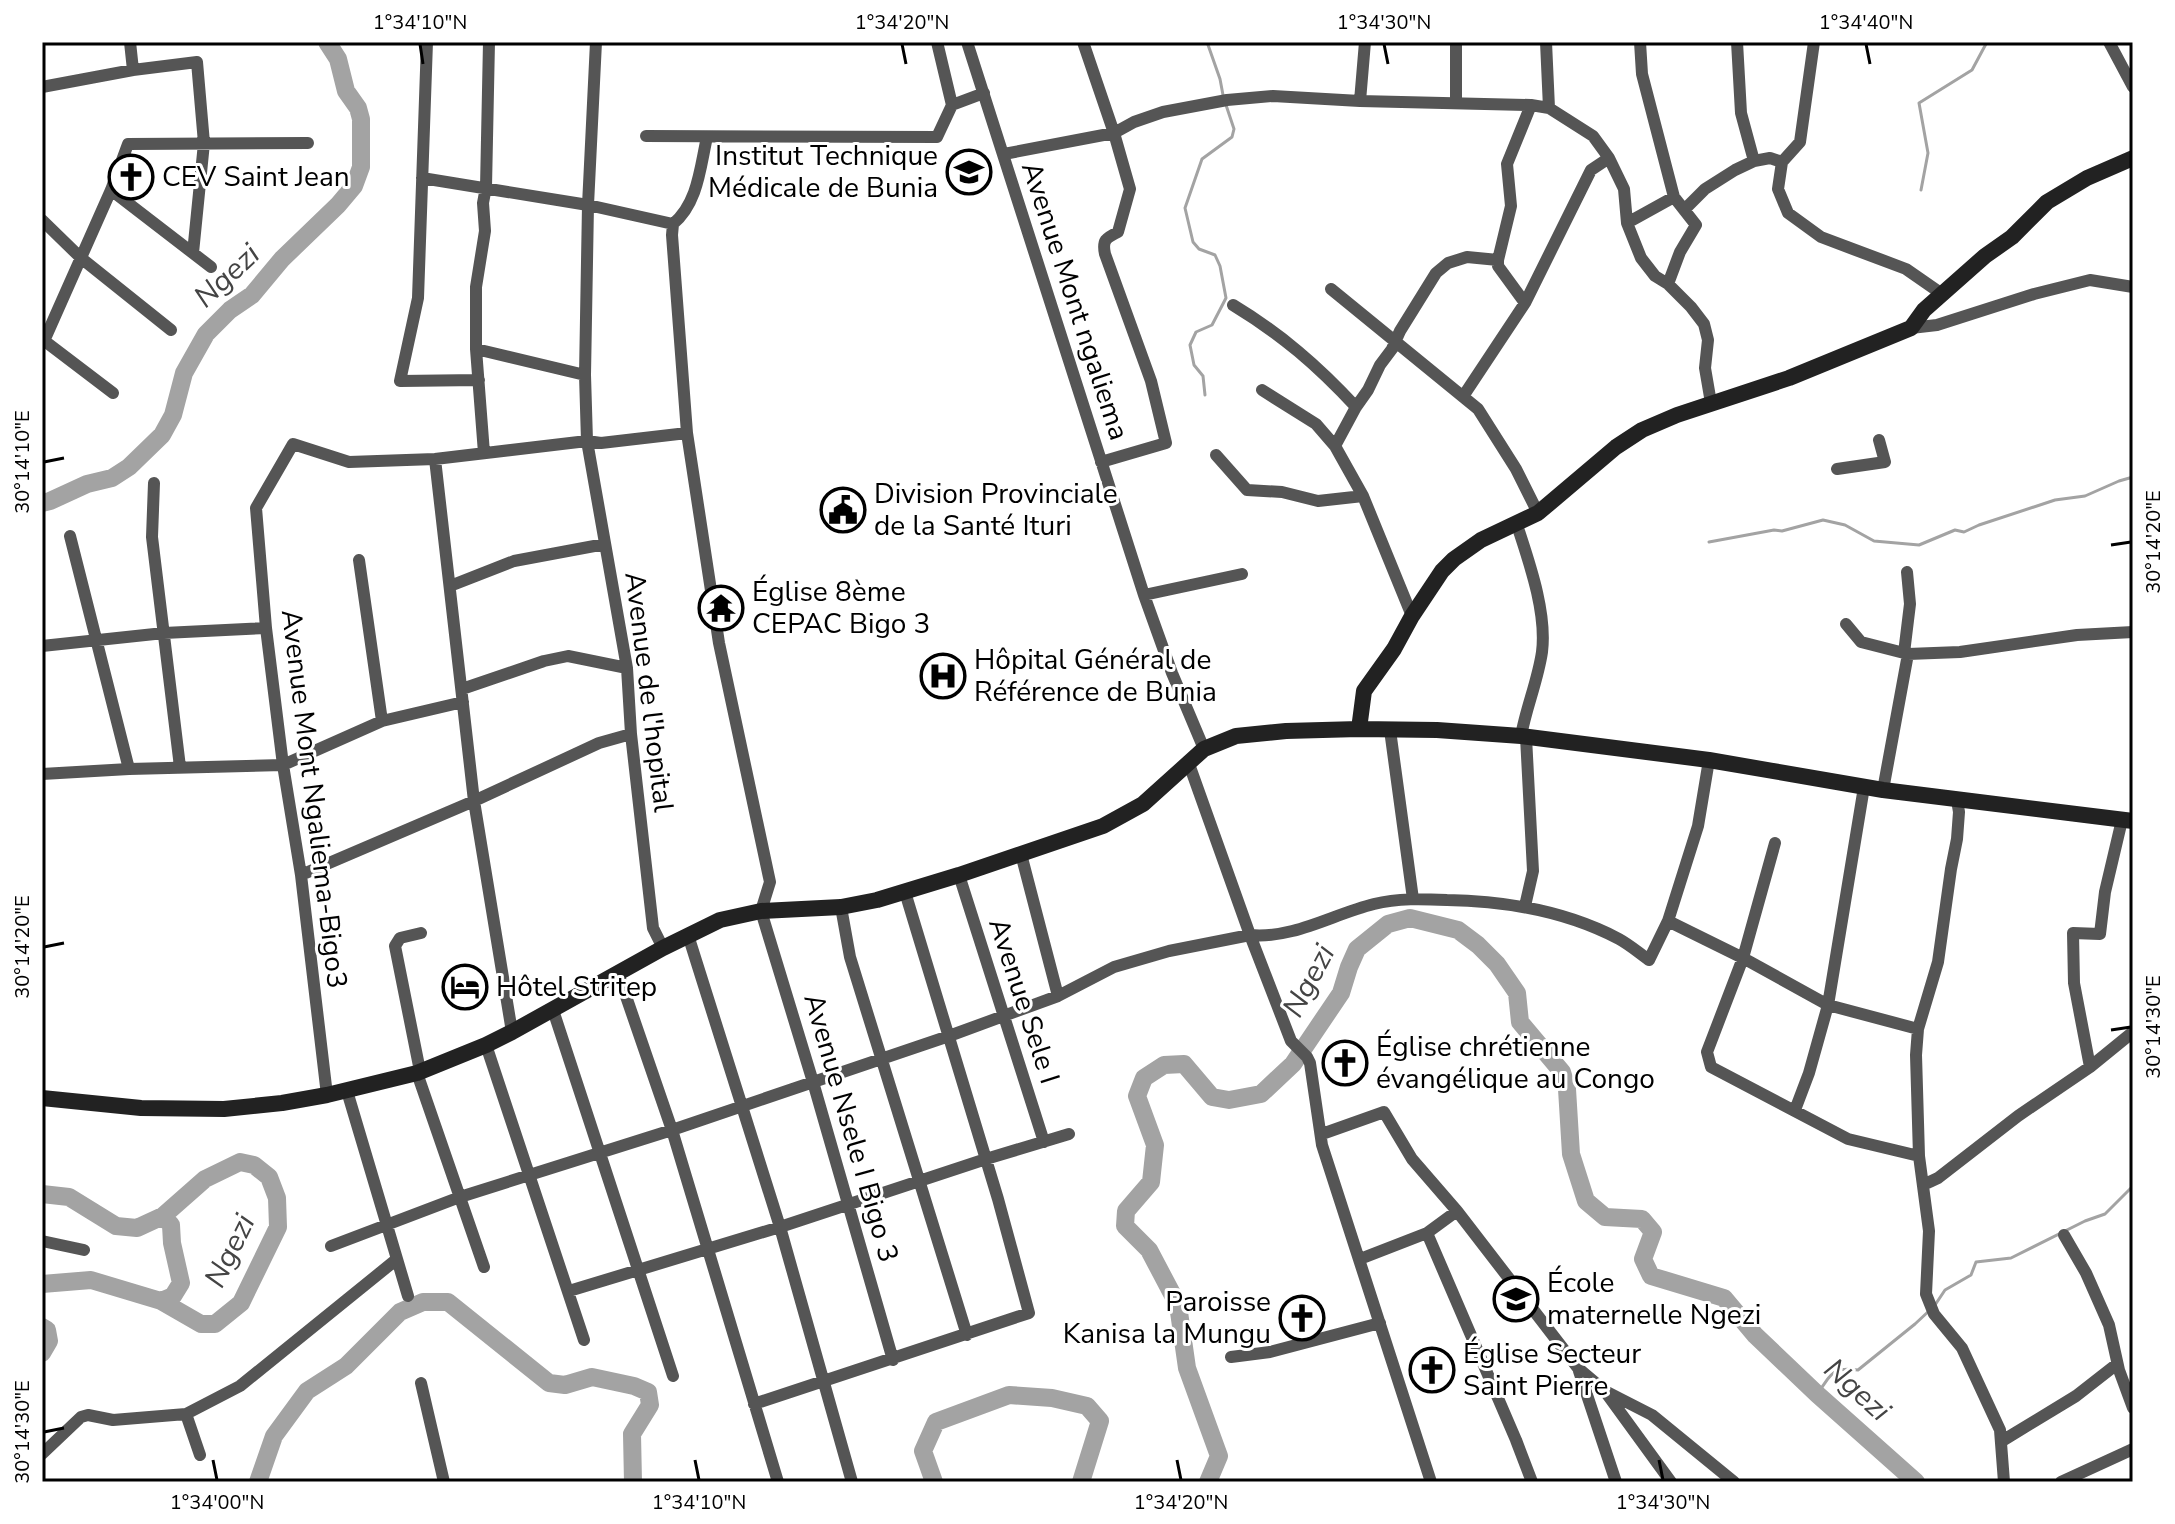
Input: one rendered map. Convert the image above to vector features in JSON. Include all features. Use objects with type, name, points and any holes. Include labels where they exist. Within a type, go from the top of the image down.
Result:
[{"type":"street","points":[[130,42],[133,70]]},
{"type":"street","points":[[427,42],[418,298],[400,381],[479,380]]},
{"type":"street","points":[[484,453],[476,349],[476,287],[485,231],[483,203],[486,187],[489,42]]},
{"type":"street","name":"Avenue de l'hopital","points":[[596,42],[588,205],[587,441],[627,668],[631,734],[653,928],[663,948]]},
{"type":"street","points":[[646,136],[937,137],[952,105],[937,42]]},
{"type":"street","name":"Avenue Mont ngaliema","points":[[967,42],[1144,595],[1204,749]]},
{"type":"street","points":[[1083,42],[1130,189],[1118,232],[1106,238],[1103,244],[1151,381],[1166,443],[1101,462]]},
{"type":"street","points":[[1360,101],[1365,42]]},
{"type":"street","points":[[1456,42],[1456,103]]},
{"type":"street","points":[[1546,42],[1549,108]]},
{"type":"street","points":[[1640,42],[1642,74],[1674,197],[1696,225],[1680,252],[1668,284]]},
{"type":"street","points":[[1737,42],[1741,113],[1754,161]]},
{"type":"street","points":[[1814,42],[1800,142],[1782,162],[1778,189],[1788,213],[1821,237],[1906,269],[1942,294]]},
{"type":"street","points":[[2109,42],[2133,87]]},
{"type":"street","points":[[42,87],[197,62],[204,143],[193,253]]},
{"type":"street","points":[[952,105],[984,93]]},
{"type":"street","points":[[1004,154],[1114,133],[1163,112],[1224,100],[1273,96],[1549,108],[1593,136],[1609,158],[1624,189],[1627,223],[1641,258],[1704,324],[1708,340],[1705,368],[1711,403]]},
{"type":"street","points":[[1525,303],[1498,266],[1498,260],[1511,206],[1507,164],[1531,105]]},
{"type":"street","points":[[707,137],[693,199],[685,214],[673,224],[672,235],[687,433],[719,643],[770,882],[761,911]]},
{"type":"street","points":[[113,393],[43,340],[111,190],[128,144],[308,143]]},
{"type":"street","points":[[1464,395],[1525,303],[1591,170],[1609,158]]},
{"type":"street","points":[[1684,210],[1705,189],[1754,161],[1770,158],[1782,162]]},
{"type":"street","points":[[1911,328],[1924,310],[1985,256],[2012,237],[2047,202],[2087,178],[2133,158]]},
{"type":"street","points":[[422,178],[588,205],[673,224]]},
{"type":"street","points":[[111,190],[211,267]]},
{"type":"street","points":[[1627,223],[1674,197]]},
{"type":"street","points":[[42,220],[81,258],[171,330]]},
{"type":"street","points":[[1335,446],[1436,273],[1448,263],[1467,257],[1498,260]]},
{"type":"street","points":[[1359,729],[1364,691],[1442,571],[1481,540],[1538,513],[1616,447],[1642,430],[1677,415],[1789,378],[1911,328],[1937,325],[2090,280],[2133,287]]},
{"type":"street","points":[[1331,289],[1478,409],[1516,469],[1538,513]]},
{"type":"street","points":[[1233,305],[1269,326],[1327,376],[1356,407]]},
{"type":"street","points":[[476,349],[585,375]]},
{"type":"street","points":[[1262,390],[1316,424],[1335,446],[1363,496],[1412,616]]},
{"type":"street","points":[[512,1032],[474,801],[435,459],[687,433]]},
{"type":"street","points":[[1837,469],[1885,462],[1879,440]]},
{"type":"street","name":"Avenue Mont Ngaliema-Bigo3","points":[[327,1095],[301,875],[266,628],[256,508],[293,444],[349,462],[435,459]]},
{"type":"street","points":[[1216,455],[1247,490],[1282,492],[1318,501],[1363,496]]},
{"type":"street","points":[[154,483],[152,537],[180,767]]},
{"type":"street","points":[[1517,525],[1533,572],[1543,639],[1525,711],[1523,737],[1533,871],[1525,906]]},
{"type":"street","points":[[70,536],[129,769]]},
{"type":"street","points":[[450,586],[514,561],[605,544]]},
{"type":"street","points":[[359,560],[382,721]]},
{"type":"street","points":[[1883,790],[1906,653],[1910,604],[1907,572]]},
{"type":"street","points":[[1144,595],[1242,574]]},
{"type":"street","points":[[1846,624],[1861,642],[1906,653],[1960,652],[2063,637],[2133,632]]},
{"type":"street","points":[[42,646],[164,633],[266,628]]},
{"type":"street","points":[[42,774],[283,765],[382,721],[462,696],[544,661],[568,656],[627,668]]},
{"type":"street","points":[[42,1098],[141,1108],[224,1109],[327,1095],[418,1072],[512,1032],[720,920],[761,911],[841,907],[905,892],[1103,826],[1143,804],[1204,749],[1236,736],[1359,729],[1437,730],[1523,737],[1709,760],[1883,790],[2127,820],[2105,892],[2100,934],[2073,933],[2074,983],[2090,1067]]},
{"type":"street","points":[[1390,730],[1413,899]]},
{"type":"street","points":[[301,875],[474,801],[599,743],[631,734]]},
{"type":"street","points":[[331,1246],[460,1197],[672,1130],[949,1036],[1058,996],[1114,967],[1169,951],[1250,935],[1263,936],[1307,928],[1375,903],[1413,899],[1484,901],[1525,906],[1579,921],[1620,940],[1649,960],[1668,921],[1698,826],[1709,760]]},
{"type":"street","points":[[1189,764],[1291,1041],[1310,1063],[1322,1145],[1431,1482]]},
{"type":"street","points":[[1795,1110],[1828,1005],[1864,787]]},
{"type":"street","points":[[1957,800],[1957,839],[1938,962],[1918,1029],[1916,1055],[1919,1156],[1929,1231],[1926,1294],[1932,1310],[1962,1348],[2000,1430],[2004,1482]]},
{"type":"street","points":[[1775,843],[1743,958],[1707,1052],[1711,1067],[1848,1139],[1919,1156]]},
{"type":"street","points":[[1021,854],[1058,996]]},
{"type":"street","name":"Avenue Sele I","points":[[959,875],[1044,1142]]},
{"type":"street","points":[[754,1404],[1029,1313],[905,892]]},
{"type":"street","name":"Avenue Nsele I Bigo 3","points":[[841,907],[850,957],[967,1335]]},
{"type":"street","name":"Avenue Nsele I Bigo 3","points":[[761,911],[893,1360]]},
{"type":"street","points":[[1668,921],[1828,1005],[1918,1029]]},
{"type":"street","points":[[421,933],[400,938],[395,946],[418,1072],[484,1267]]},
{"type":"street","points":[[688,935],[780,1227],[852,1482]]},
{"type":"street","points":[[618,973],[672,1130],[778,1482]]},
{"type":"street","points":[[553,1010],[673,1376]]},
{"type":"street","points":[[1923,1185],[1938,1178],[2133,1032]]},
{"type":"street","points":[[486,1045],[584,1340]]},
{"type":"street","points":[[347,1091],[408,1296]]},
{"type":"street","points":[[1322,1134],[1384,1112],[1412,1159],[1457,1211],[1578,1368],[1604,1390],[1652,1415],[1734,1482]]},
{"type":"street","points":[[569,1291],[1069,1134]]},
{"type":"street","points":[[1360,1259],[1427,1233],[1457,1211]]},
{"type":"street","points":[[1427,1233],[1532,1482]]},
{"type":"street","points":[[2064,1235],[2086,1273],[2109,1325],[2117,1364],[2133,1408]]},
{"type":"street","points":[[42,1241],[84,1250]]},
{"type":"street","points":[[42,1454],[81,1417],[88,1415],[113,1420],[186,1414],[240,1386],[397,1259]]},
{"type":"street","points":[[1231,1357],[1270,1352],[1380,1323]]},
{"type":"street","points":[[2002,1441],[2076,1396],[2117,1364]]},
{"type":"street","points":[[1578,1368],[1616,1482]]},
{"type":"street","points":[[421,1383],[444,1482]]},
{"type":"street","points":[[1604,1390],[1671,1482]]},
{"type":"street","points":[[186,1414],[200,1455]]},
{"type":"street","points":[[2061,1482],[2083,1477],[2133,1449]]},
{"type":"waterway","name":"Ngezi","points":[[42,503],[87,484],[112,478],[129,467],[162,435],[173,415],[184,373],[206,334],[230,310],[252,295],[282,259],[354,186],[361,167],[361,119],[358,108],[346,91],[338,59],[327,42]]},
{"type":"waterway","points":[[1207,42],[1223,95]]},
{"type":"waterway","points":[[1921,190],[1928,153],[1919,103],[1972,70],[1987,42]]},
{"type":"waterway","points":[[1205,395],[1203,376],[1194,365],[1190,345],[1196,332],[1212,325],[1226,298],[1215,255],[1199,249],[1193,242],[1185,208],[1202,159],[1232,137],[1234,129],[1225,102]]},
{"type":"waterway","points":[[1709,542],[1782,531],[1823,520],[1845,525],[1874,541],[1919,545],[1955,530],[1964,532],[2055,500],[2085,496],[2133,477]]},
{"type":"waterway","name":"Ngezi","points":[[1208,1482],[1219,1456],[1187,1368],[1178,1305],[1149,1250],[1125,1226],[1126,1211],[1151,1182],[1155,1145],[1137,1096],[1144,1078],[1164,1065],[1184,1064],[1212,1097],[1229,1100],[1261,1094],[1293,1064],[1341,993],[1357,949],[1388,924],[1410,918],[1458,930],[1497,964],[1517,993],[1520,1022],[1562,1072],[1567,1089],[1571,1154],[1586,1201],[1605,1217],[1642,1219],[1653,1232],[1643,1259],[1651,1276],[1724,1298],[1755,1335],[1916,1482]]},
{"type":"waterway","name":"Ngezi","points":[[42,1194],[69,1197],[116,1226],[137,1228],[163,1216],[205,1179],[240,1162],[254,1165],[269,1177],[277,1198],[278,1227],[241,1303],[215,1324],[201,1324],[161,1301],[91,1280],[42,1284]]},
{"type":"waterway","points":[[1935,1305],[1945,1290],[1971,1275],[1976,1262],[2011,1258],[2105,1214],[2133,1186]]},
{"type":"waterway","points":[[161,1301],[173,1296],[181,1283],[171,1225],[163,1216]]},
{"type":"waterway","name":"Ngezi","points":[[258,1482],[274,1436],[307,1391],[346,1366],[400,1312],[423,1302],[448,1302],[549,1383],[565,1385],[592,1377],[648,1392],[650,1405],[632,1434],[633,1482]]},
{"type":"waterway","points":[[1817,1394],[1833,1373],[1858,1370],[1930,1310]]},
{"type":"waterway","name":"Ngezi","points":[[42,1327],[47,1330],[49,1341],[42,1353]]},
{"type":"waterway","name":"Ngezi","points":[[934,1482],[923,1451],[936,1422],[1009,1395],[1052,1398],[1087,1406],[1100,1421],[1081,1482]]},
{"type":"place","name":"Institut Technique Médicale de Bunia","points":[[969,172]]},
{"type":"place","name":"CEV Saint Jean","points":[[131,177]]},
{"type":"place","name":"Division Provinciale de la Santé Ituri","points":[[843,510]]},
{"type":"place","name":"Église 8ème CEPAC Bigo 3","points":[[721,608]]},
{"type":"place","name":"Hôpital Général de Référence de Bunia","points":[[943,676]]},
{"type":"place","name":"Hôtel Stritep","points":[[465,987]]},
{"type":"place","name":"Église chrétienne évangélique au Congo","points":[[1345,1063]]},
{"type":"place","name":"École maternelle Ngezi","points":[[1516,1299]]},
{"type":"place","name":"Paroisse Kanisa la Mungu","points":[[1302,1318]]},
{"type":"place","name":"Église Secteur Saint Pierre","points":[[1432,1370]]}]
